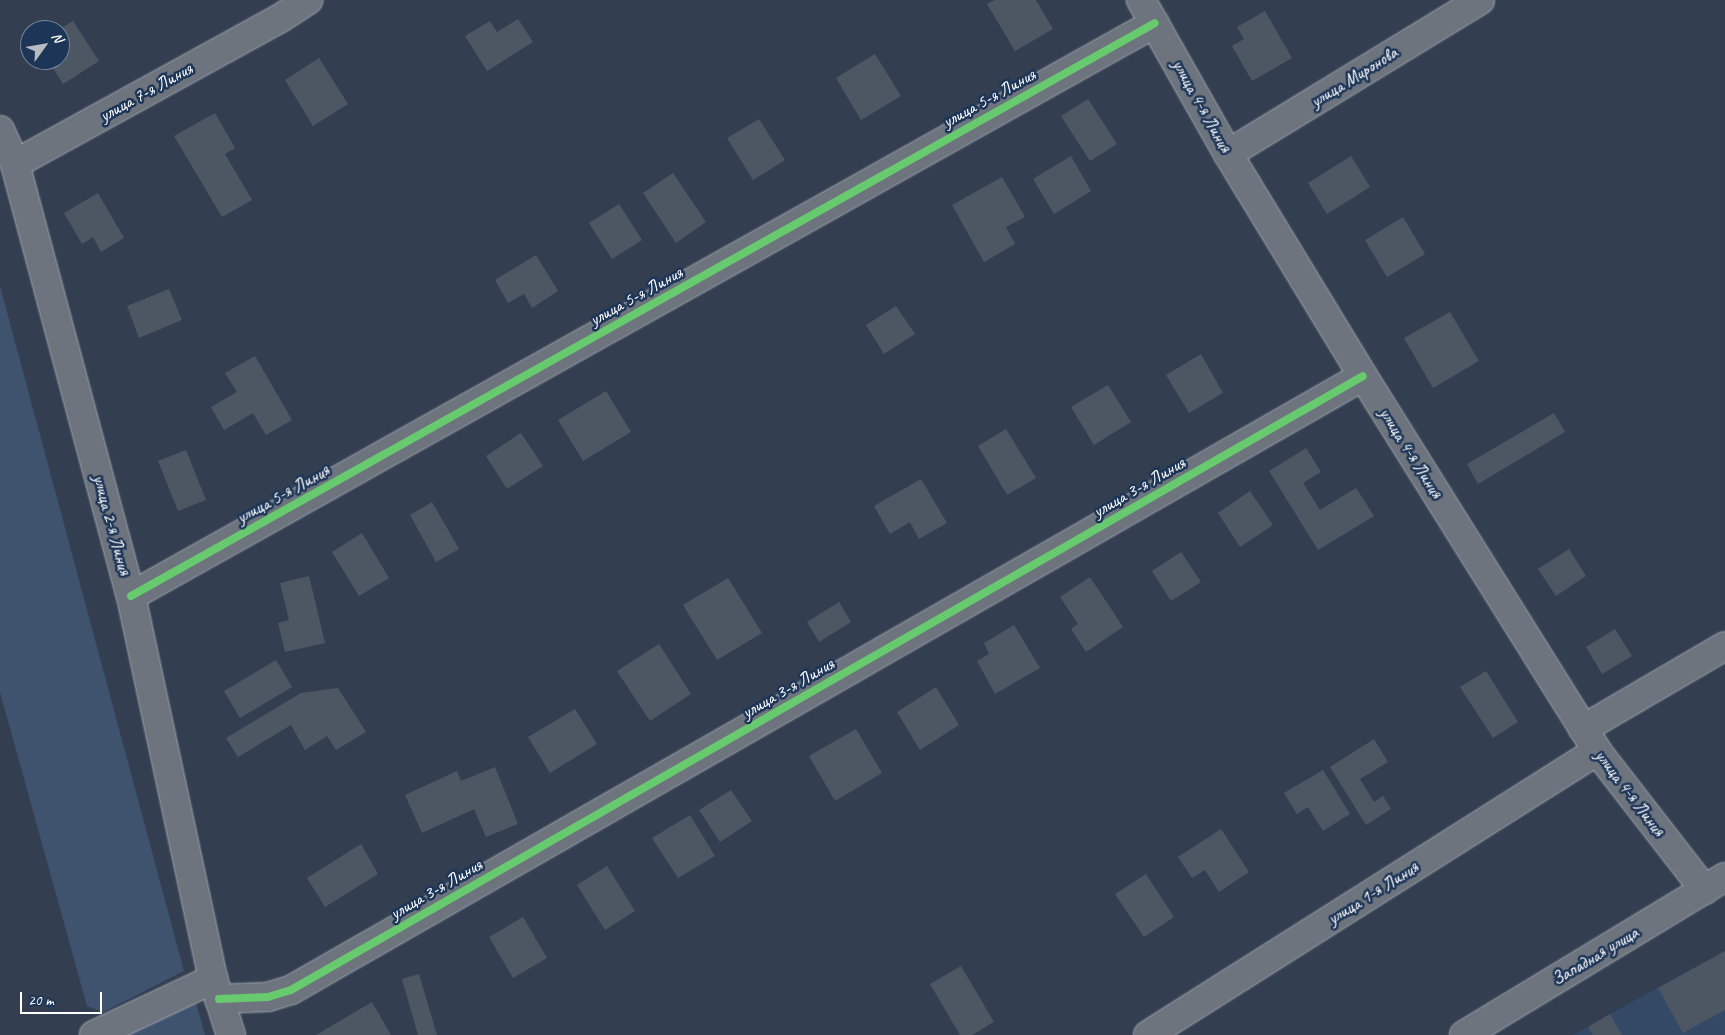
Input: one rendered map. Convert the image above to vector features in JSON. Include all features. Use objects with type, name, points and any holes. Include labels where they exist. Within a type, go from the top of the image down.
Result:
[{"type":"street","name":"улица 7-я Линия","points":[[14,164],[279,19],[308,0]]},
{"type":"street","name":"улица Миронова","points":[[1228,154],[1480,0]]},
{"type":"street","name":"улица 4-я Линия","points":[[1148,11],[1228,154],[1363,376],[1590,740],[1715,883]]},
{"type":"street","name":"улица 5-я Линия","points":[[132,596],[1148,11]]},
{"type":"street","points":[[0,130],[14,164]]},
{"type":"street","name":"улица 2-я Линия","points":[[14,164],[132,596],[216,989],[231,1035]]},
{"type":"street","name":"улица 3-я Линия","points":[[94,1035],[216,989],[268,997],[291,990],[1363,376]]},
{"type":"street","name":"улица 1-я Линия","points":[[1148,1035],[1590,740],[1725,646]]},
{"type":"street","name":"Западная улица","points":[[1464,1035],[1715,883]]},
{"type":"shaded area","points":[[0,286],[184,971],[103,1012],[87,1006],[0,692]]},
{"type":"shaded area","points":[[1725,951],[1725,1035],[1573,1035],[1610,1014]]},
{"type":"shaded area","points":[[195,999],[205,1035],[123,1035]]},
{"type":"building","points":[[995,0],[1036,0],[1053,29],[1015,51],[987,4]]},
{"type":"building","points":[[1265,11],[1292,58],[1252,81],[1232,46],[1244,39],[1237,27]]},
{"type":"building","points":[[518,19],[533,42],[487,71],[465,36],[490,21],[497,32]]},
{"type":"building","points":[[73,21],[99,61],[63,84],[54,70],[70,70],[70,23]]},
{"type":"building","points":[[875,54],[901,96],[861,120],[836,78]]},
{"type":"building","points":[[319,58],[348,104],[313,126],[285,80]]},
{"type":"building","points":[[1088,99],[1117,144],[1090,161],[1061,116]]},
{"type":"building","points":[[215,113],[235,148],[225,154],[252,200],[222,217],[174,136]]},
{"type":"building","points":[[759,119],[785,160],[753,180],[727,138]]},
{"type":"building","points":[[1071,156],[1091,191],[1054,214],[1033,179]]},
{"type":"building","points":[[1351,156],[1370,187],[1327,214],[1308,183]]},
{"type":"building","points":[[673,173],[706,222],[676,243],[643,193]]},
{"type":"building","points":[[1002,177],[1025,217],[1006,227],[1015,244],[984,262],[952,205]]},
{"type":"building","points":[[98,193],[124,238],[101,252],[93,237],[82,244],[64,213]]},
{"type":"building","points":[[619,204],[642,240],[612,259],[589,223]]},
{"type":"building","points":[[1403,217],[1425,254],[1387,277],[1365,240]]},
{"type":"building","points":[[536,255],[558,291],[532,308],[524,294],[508,303],[495,280]]},
{"type":"building","points":[[169,289],[182,320],[139,338],[127,306]]},
{"type":"building","points":[[896,306],[915,334],[884,354],[866,325]]},
{"type":"building","points":[[1450,312],[1479,361],[1433,388],[1404,338]]},
{"type":"building","points":[[1201,354],[1223,393],[1189,413],[1166,375]]},
{"type":"building","points":[[255,356],[292,420],[266,435],[253,413],[224,430],[211,407],[237,392],[225,373]]},
{"type":"building","points":[[1108,385],[1131,422],[1094,445],[1071,407]]},
{"type":"building","points":[[606,391],[631,432],[583,461],[558,420]]},
{"type":"building","points":[[1554,413],[1565,432],[1478,484],[1467,464]]},
{"type":"building","points":[[1006,429],[1036,478],[1007,495],[978,446]]},
{"type":"building","points":[[521,433],[543,466],[507,489],[486,456]]},
{"type":"building","points":[[1306,448],[1321,472],[1303,483],[1320,510],[1356,488],[1374,516],[1318,550],[1269,471]]},
{"type":"building","points":[[186,450],[206,500],[178,511],[158,461]]},
{"type":"building","points":[[921,479],[947,523],[919,539],[910,522],[890,534],[874,506]]},
{"type":"building","points":[[1250,491],[1273,525],[1240,547],[1218,513]]},
{"type":"building","points":[[432,502],[459,549],[436,562],[410,515]]},
{"type":"building","points":[[362,533],[389,578],[359,596],[332,552]]},
{"type":"building","points":[[1569,549],[1586,576],[1556,596],[1538,569]]},
{"type":"building","points":[[1181,552],[1201,582],[1171,601],[1152,571]]},
{"type":"building","points":[[309,576],[325,643],[285,652],[278,623],[289,620],[280,583]]},
{"type":"building","points":[[1090,577],[1123,627],[1086,652],[1071,629],[1078,624],[1060,597]]},
{"type":"building","points":[[728,578],[762,633],[717,660],[683,605]]},
{"type":"building","points":[[839,602],[851,622],[819,642],[807,622]]},
{"type":"building","points":[[1014,625],[1040,668],[995,694],[977,661],[989,654],[984,643]]},
{"type":"building","points":[[1615,629],[1632,656],[1602,674],[1586,647]]},
{"type":"building","points":[[659,644],[691,694],[650,721],[617,671]]},
{"type":"building","points":[[276,660],[292,687],[240,718],[224,691]]},
{"type":"building","points":[[1486,671],[1518,722],[1493,738],[1460,687]]},
{"type":"building","points":[[936,687],[959,725],[920,750],[897,712]]},
{"type":"building","points":[[338,688],[366,732],[336,750],[327,736],[305,750],[291,725],[238,757],[226,738],[301,693]]},
{"type":"building","points":[[575,709],[597,744],[550,773],[528,737]]},
{"type":"building","points":[[856,729],[882,773],[835,801],[809,756]]},
{"type":"building","points":[[1374,739],[1388,762],[1360,779],[1374,802],[1383,796],[1391,809],[1366,825],[1330,767]]},
{"type":"building","points":[[495,767],[518,824],[486,837],[474,809],[422,833],[405,795],[457,771],[461,781]]},
{"type":"building","points":[[1323,770],[1350,814],[1323,831],[1308,807],[1297,814],[1284,793]]},
{"type":"building","points":[[731,790],[752,821],[720,842],[699,810]]},
{"type":"building","points":[[690,815],[715,856],[678,878],[652,838]]},
{"type":"building","points":[[1221,829],[1249,872],[1219,892],[1205,870],[1192,878],[1178,857]]},
{"type":"building","points":[[361,844],[378,874],[325,907],[307,878]]},
{"type":"building","points":[[607,866],[635,911],[605,930],[577,885]]},
{"type":"building","points":[[1146,874],[1174,917],[1144,937],[1115,894]]},
{"type":"building","points":[[523,917],[547,958],[513,978],[489,937]]},
{"type":"building","points":[[1725,951],[1725,1010],[1683,1033],[1658,988]]},
{"type":"building","points":[[961,966],[994,1022],[972,1035],[960,1035],[930,984]]},
{"type":"building","points":[[419,974],[437,1035],[418,1035],[402,979]]},
{"type":"building","points":[[372,1002],[391,1035],[316,1035]]},
{"type":"building","points":[[1610,1014],[1622,1035],[1593,1035],[1588,1027]]},
{"type":"cycle path","points":[[131,596],[1155,23]]},
{"type":"cycle path","points":[[219,999],[268,997],[291,990],[1363,376]]}]
